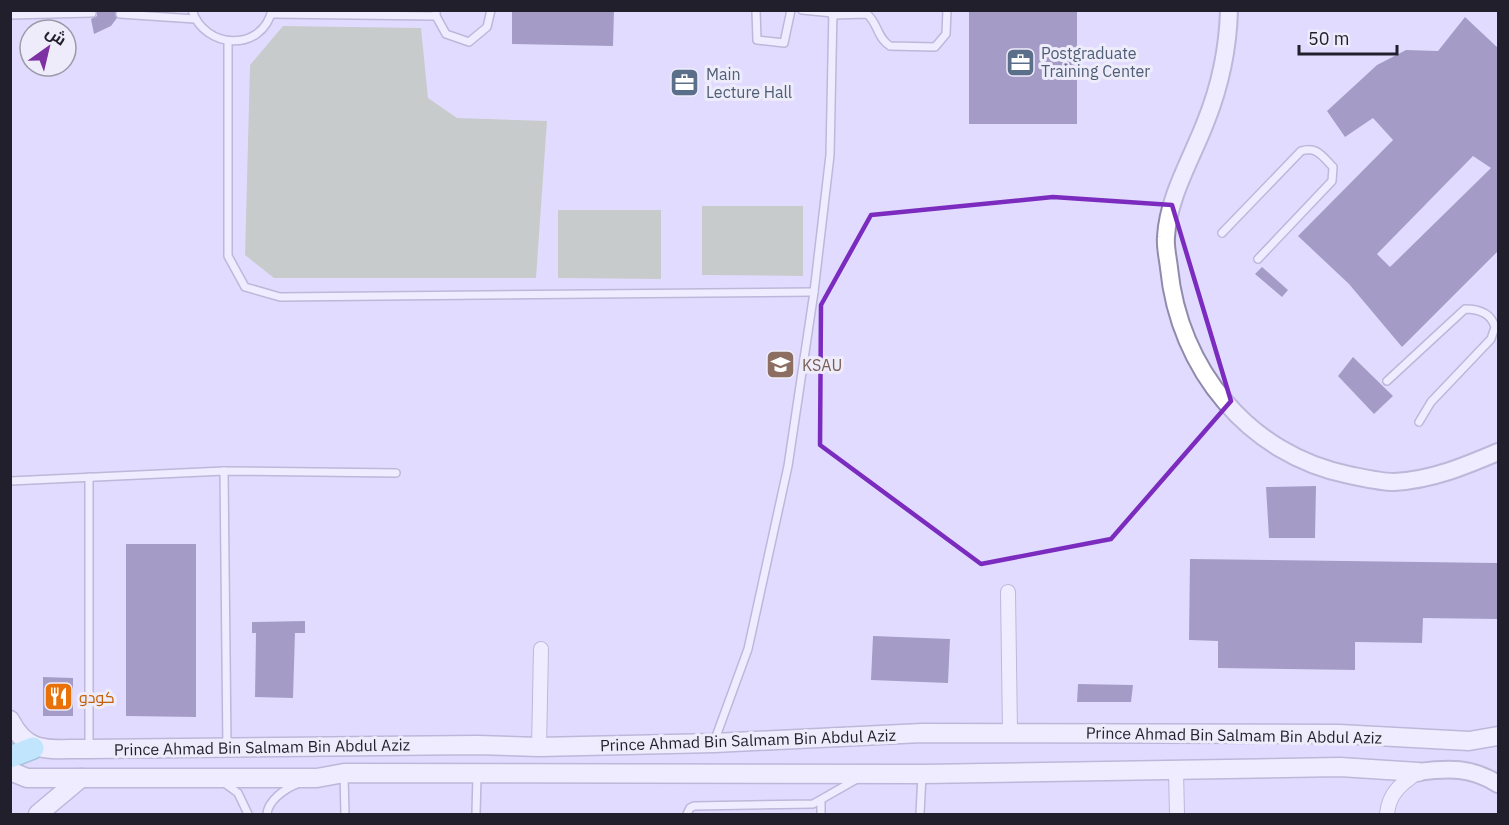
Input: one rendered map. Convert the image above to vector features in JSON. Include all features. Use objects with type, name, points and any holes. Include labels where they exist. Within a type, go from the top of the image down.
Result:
[{"type":"highway","points":[[11,757],[33,748]]},
{"type":"main road","points":[[10,720],[18,736],[33,748]]},
{"type":"main road","name":"Prince Ahmad Bin Salmam Bin Abdul Aziz","points":[[33,748],[477,745],[539,747],[714,743],[922,733],[1339,734],[1469,741],[1498,736]]},
{"type":"main road","points":[[477,745],[477,775]]},
{"type":"main road","points":[[10,751],[10,765]]},
{"type":"main road","name":"Prince Ahmad Bin Salmam Bin Abdul Aziz","points":[[10,771],[27,778],[317,778],[345,773],[477,775],[866,772],[922,774],[1349,767],[1418,772]]},
{"type":"main road","points":[[38,814],[81,778]]},
{"type":"street","points":[[1229,10],[1228,45],[1207,118],[1175,197],[1166,236],[1172,302],[1194,355],[1210,383],[1232,411],[1257,434],[1290,456],[1323,470],[1392,482],[1426,478],[1498,452]]},
{"type":"street","points":[[1008,592],[1010,733]]},
{"type":"street","points":[[539,747],[541,649]]},
{"type":"street","points":[[1387,814],[1388,802],[1396,788],[1418,772],[1450,768],[1481,773],[1498,784]]},
{"type":"street","points":[[1176,771],[1177,814]]},
{"type":"lane","points":[[192,10],[203,30],[214,38],[228,42],[242,41],[254,36],[265,26],[272,12],[436,13],[446,34],[469,42],[487,27],[491,10]]},
{"type":"lane","points":[[756,10],[757,40],[761,43],[784,43],[791,10]]},
{"type":"lane","points":[[802,10],[867,14],[874,22],[880,36],[890,46],[930,47],[940,44],[946,34],[946,10]]},
{"type":"lane","points":[[10,15],[92,13]]},
{"type":"lane","points":[[714,743],[751,638],[788,466],[814,292],[830,155],[833,13]]},
{"type":"lane","points":[[120,14],[195,19]]},
{"type":"lane","points":[[228,42],[228,256],[244,287],[280,297],[814,292]]},
{"type":"lane","points":[[1222,232],[1301,151],[1317,150],[1333,167],[1332,182],[1257,259]]},
{"type":"lane","points":[[1387,381],[1465,309],[1477,309],[1491,319],[1495,327],[1491,339],[1431,402],[1419,422]]},
{"type":"lane","points":[[10,481],[224,471],[396,473]]},
{"type":"lane","points":[[224,471],[227,747]]},
{"type":"lane","points":[[89,477],[89,749]]},
{"type":"lane","points":[[687,814],[694,806],[813,804],[866,772]]},
{"type":"lane","points":[[345,773],[345,814]]},
{"type":"lane","points":[[920,814],[922,774]]},
{"type":"lane","points":[[476,814],[477,775]]},
{"type":"lane","points":[[216,777],[238,793],[248,814]]},
{"type":"lane","points":[[267,814],[267,807],[278,796],[292,786],[317,778]]},
{"type":"lane","points":[[821,801],[821,814]]},
{"type":"highlighted area","points":[[1053,197],[1172,205],[1231,401],[1111,539],[981,564],[820,445],[821,305],[871,215]]},
{"type":"green space","points":[[283,26],[421,28],[428,98],[457,118],[547,121],[536,278],[274,278],[245,255],[250,65]]},
{"type":"green space","points":[[702,206],[803,206],[803,276],[702,275]]},
{"type":"green space","points":[[558,210],[661,210],[661,279],[558,278]]},
{"type":"building","points":[[97,10],[116,10],[117,18],[111,26],[94,34],[91,19],[97,16]]},
{"type":"building","points":[[512,10],[614,10],[613,46],[512,44]]},
{"type":"building","points":[[969,10],[1077,10],[1077,124],[969,124]]},
{"type":"building","points":[[1465,17],[1498,48],[1498,251],[1402,347],[1349,284],[1298,236],[1393,140],[1373,118],[1345,137],[1327,111],[1377,65],[1406,50],[1438,51]],"holes":[[[1473,156],[1491,168],[1390,267],[1377,254]]]},
{"type":"building","points":[[1262,267],[1288,290],[1282,297],[1255,274]]},
{"type":"building","points":[[1353,357],[1393,396],[1374,414],[1338,376]]},
{"type":"building","points":[[1316,486],[1315,538],[1269,538],[1266,487]]},
{"type":"building","points":[[126,544],[196,544],[196,717],[126,716]]},
{"type":"building","points":[[1190,559],[1497,563],[1497,619],[1423,618],[1422,643],[1355,642],[1355,670],[1218,668],[1218,641],[1189,640]]},
{"type":"building","points":[[305,621],[305,633],[295,633],[293,698],[255,697],[256,633],[252,633],[252,622]]},
{"type":"building","points":[[873,636],[950,639],[948,683],[871,680]]},
{"type":"building","name":"كودو","points":[[43,677],[73,678],[73,716],[43,716]]},
{"type":"building","points":[[1078,684],[1133,685],[1131,702],[1077,702]]},
{"type":"place","name":"Postgraduate Training Center","points":[[1020,62]]},
{"type":"place","name":"Main Lecture Hall","points":[[685,83]]},
{"type":"place","name":"KSAU","points":[[781,365]]},
{"type":"place","name":"كودو","points":[[58,697]]}]
